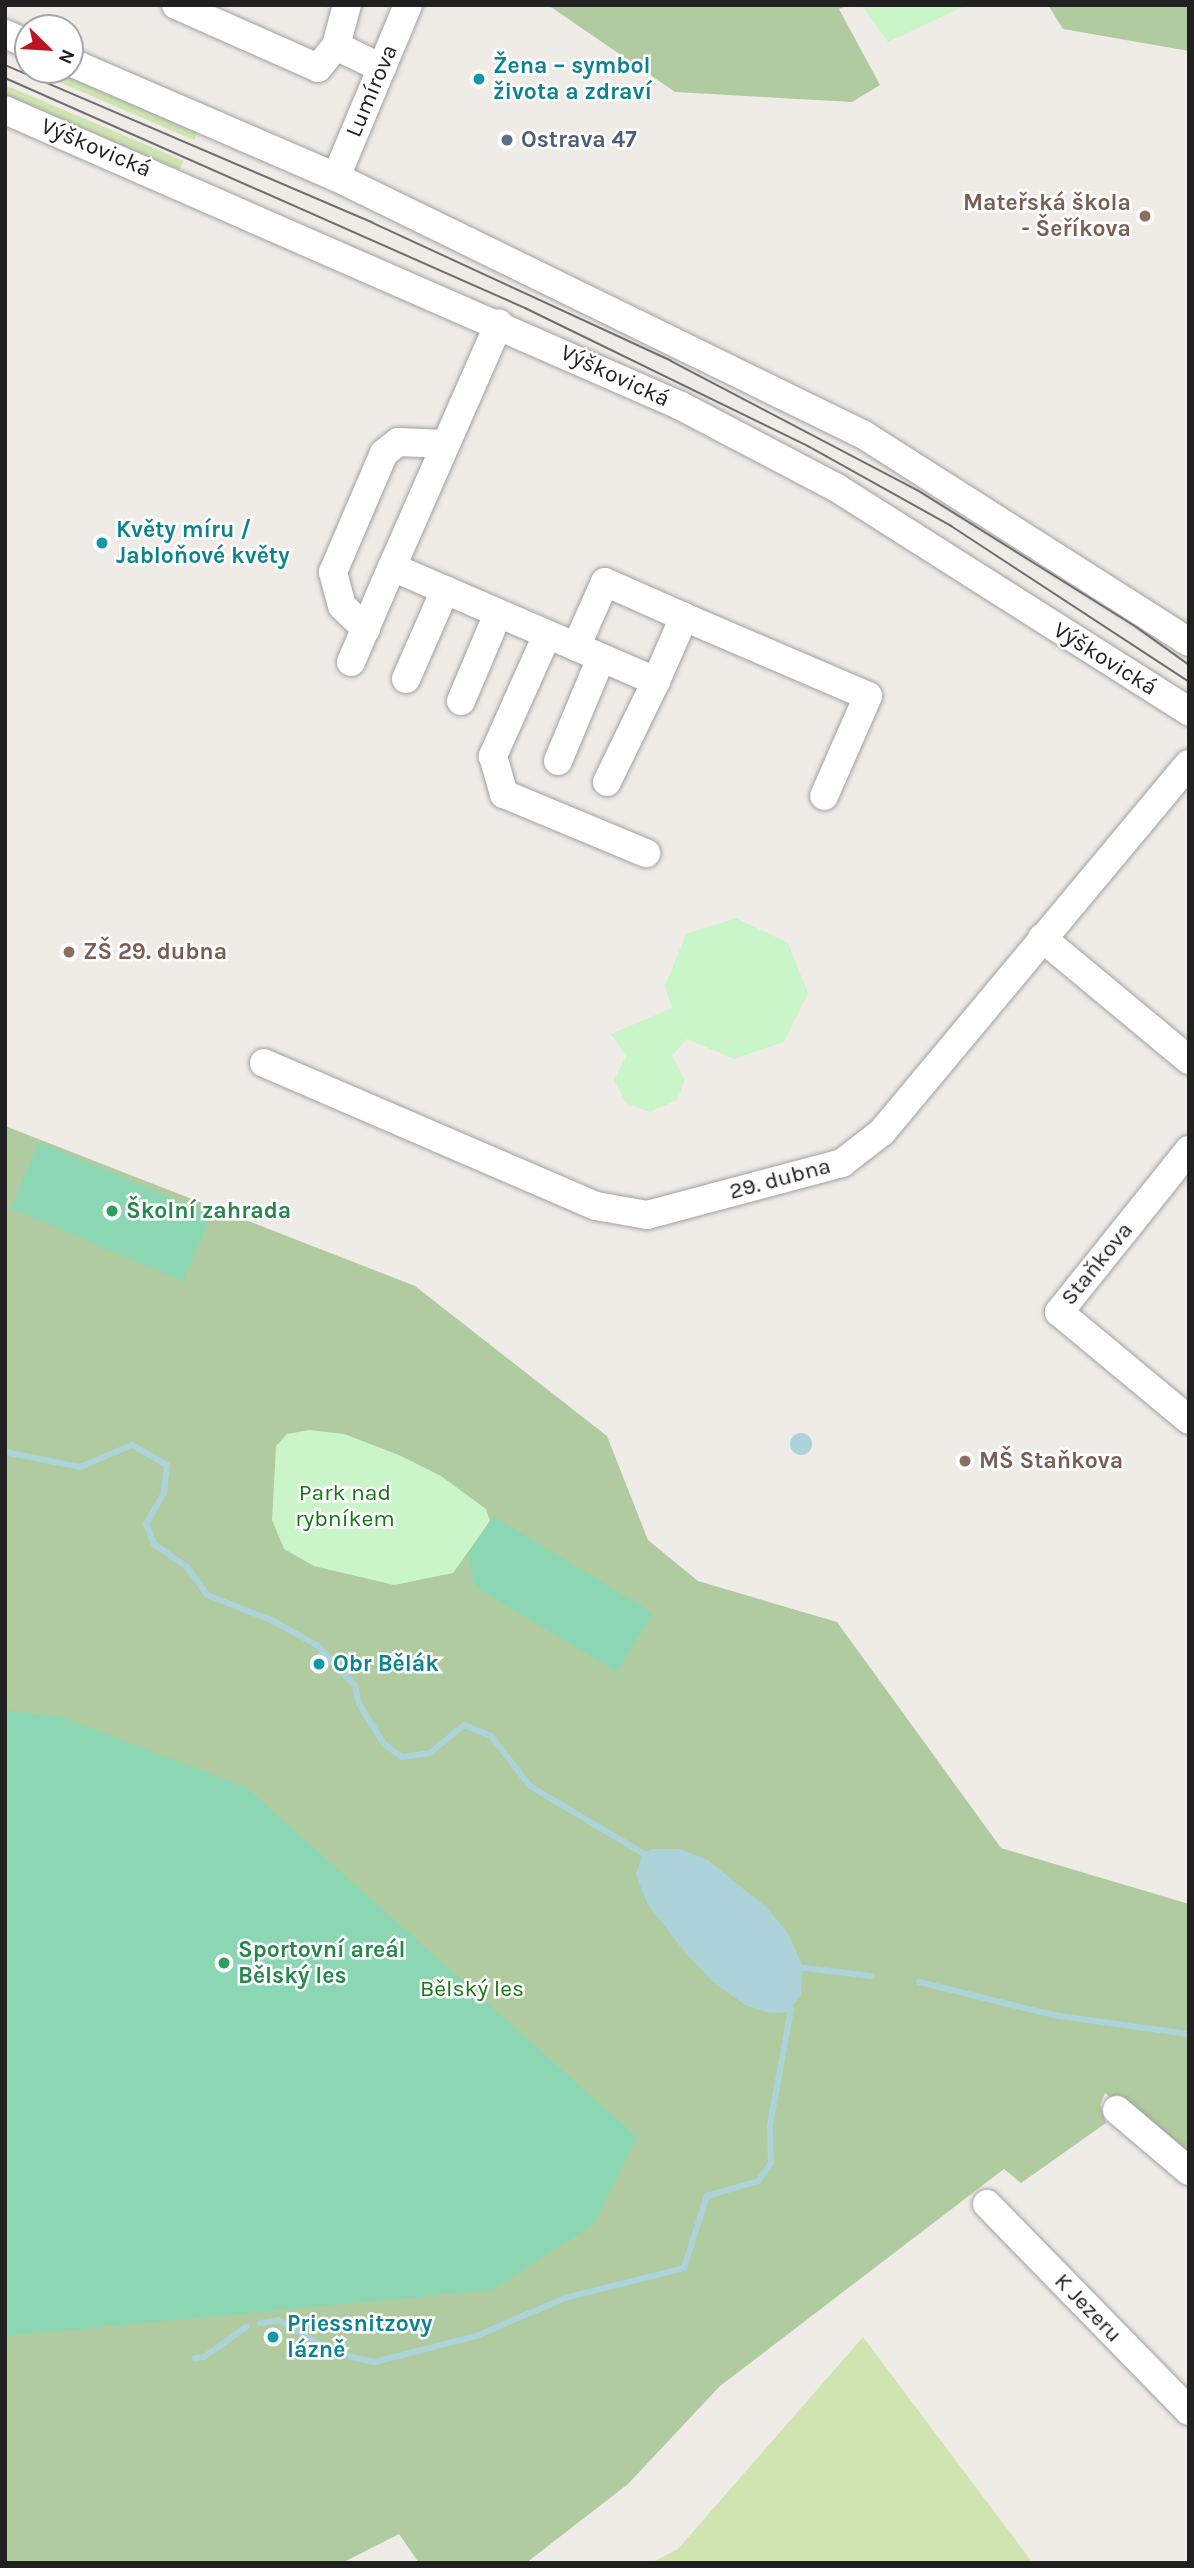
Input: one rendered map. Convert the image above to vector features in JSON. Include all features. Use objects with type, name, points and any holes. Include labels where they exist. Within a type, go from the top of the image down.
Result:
[{"type":"street","points":[[176,5],[318,68],[336,46],[347,5]]},
{"type":"street","name":"Lumírova","points":[[336,177],[408,5]]},
{"type":"street","points":[[336,46],[383,68]]},
{"type":"street","points":[[84,68],[336,177],[864,435],[1189,642]]},
{"type":"street","name":"Výškovická","points":[[5,110],[499,323],[681,406],[837,488],[1189,711]]},
{"type":"street","points":[[351,662],[499,323]]},
{"type":"street","points":[[366,629],[342,606],[333,572],[338,559],[384,453],[398,442],[445,444]]},
{"type":"street","points":[[392,568],[656,681]]},
{"type":"street","points":[[558,761],[589,652],[605,582],[868,696],[824,796]]},
{"type":"street","points":[[406,679],[445,590]]},
{"type":"street","points":[[461,701],[498,614]]},
{"type":"street","points":[[607,782],[684,617]]},
{"type":"street","points":[[547,635],[493,756],[505,794],[646,853]]},
{"type":"street","name":"29. dubna","points":[[264,1063],[596,1206],[647,1215],[842,1163],[882,1132],[1189,764]]},
{"type":"street","points":[[1042,939],[1189,1060]]},
{"type":"street","name":"Staňkova","points":[[1189,1150],[1059,1312],[1189,1420]]},
{"type":"street","points":[[1117,2110],[1189,2171]]},
{"type":"street","name":"K Jezeru","points":[[987,2204],[1189,2412]]},
{"type":"green space","points":[[548,5],[849,5],[839,9],[880,85],[852,102],[675,92]]},
{"type":"green space","points":[[967,5],[888,42],[863,7]]},
{"type":"green space","points":[[1048,5],[1189,5],[1189,51],[1063,29]]},
{"type":"green space","points":[[84,83],[197,132],[194,140],[64,84]]},
{"type":"green space","points":[[5,85],[184,161],[180,170],[5,96]]},
{"type":"green space","points":[[736,918],[788,943],[808,993],[784,1042],[734,1059],[687,1039],[672,1056],[685,1080],[677,1100],[650,1112],[626,1103],[614,1080],[626,1056],[611,1034],[672,1008],[665,986],[686,934]]},
{"type":"green space","name":"Bělský les","points":[[5,1126],[415,1286],[607,1436],[648,1540],[698,1581],[837,1622],[1001,1848],[1189,1904],[1189,2160],[1105,2093],[1100,2105],[1106,2123],[1021,2183],[1004,2169],[720,2386],[628,2484],[526,2563],[419,2563],[399,2534],[342,2563],[5,2563]]},
{"type":"green space","name":"Školní zahrada","points":[[39,1142],[211,1215],[183,1281],[11,1208]]},
{"type":"green space","name":"Park nad rybníkem","points":[[309,1430],[344,1434],[399,1455],[441,1476],[486,1509],[490,1521],[453,1573],[394,1585],[314,1566],[284,1549],[272,1520],[276,1446],[287,1434]]},
{"type":"green space","points":[[493,1516],[653,1613],[617,1672],[475,1587],[468,1555]]},
{"type":"green space","name":"Sportovní areál Bělský les","points":[[5,1710],[62,1717],[247,1788],[637,2137],[594,2224],[492,2290],[5,2336]]},
{"type":"green space","points":[[863,2337],[1033,2563],[651,2563],[678,2549]]},
{"type":"water","points":[[801,1433],[809,1436],[812,1444],[809,1452],[801,1455],[793,1452],[790,1444],[793,1436]]},
{"type":"water","points":[[652,1849],[680,1849],[708,1860],[767,1908],[788,1933],[803,1967],[801,1994],[788,2012],[769,2013],[745,2005],[713,1982],[683,1950],[647,1903],[636,1874],[643,1853]]},
{"type":"waterway","points":[[5,1452],[80,1467],[132,1445],[167,1465],[164,1493],[146,1524],[154,1544],[187,1567],[207,1595],[271,1620],[317,1645],[355,1686],[359,1704],[384,1744],[402,1757],[430,1753],[464,1725],[491,1736],[530,1786],[649,1857]]},
{"type":"waterway","points":[[797,1967],[871,1976]]},
{"type":"waterway","points":[[919,1982],[1053,2015],[1189,2034]]},
{"type":"waterway","points":[[260,2323],[278,2320],[335,2353],[375,2362],[476,2336],[565,2298],[684,2268],[707,2196],[758,2181],[771,2163],[770,2125],[791,2009]]},
{"type":"waterway","points":[[195,2358],[204,2357],[246,2327]]},
{"type":"tram line","points":[[5,65],[373,223],[671,361],[917,490],[1136,627],[1189,665]]},
{"type":"tram line","points":[[5,78],[525,308],[808,446],[951,526],[1189,682]]},
{"type":"place","name":"Žena – symbol života a zdraví","points":[[479,79]]},
{"type":"place","name":"Ostrava 47","points":[[507,140]]},
{"type":"place","name":"Mateřská škola - Šeříkova","points":[[1145,216]]},
{"type":"place","name":"Květy míru / Jabloňové květy","points":[[102,543]]},
{"type":"place","name":"ZŠ 29. dubna","points":[[69,952]]},
{"type":"place","name":"Školní zahrada","points":[[112,1211]]},
{"type":"place","name":"MŠ Staňkova","points":[[965,1461]]},
{"type":"place","name":"Obr Bělák","points":[[319,1664]]},
{"type":"place","name":"Sportovní areál Bělský les","points":[[224,1963]]},
{"type":"place","name":"Priessnitzovy lázně","points":[[273,2337]]}]
